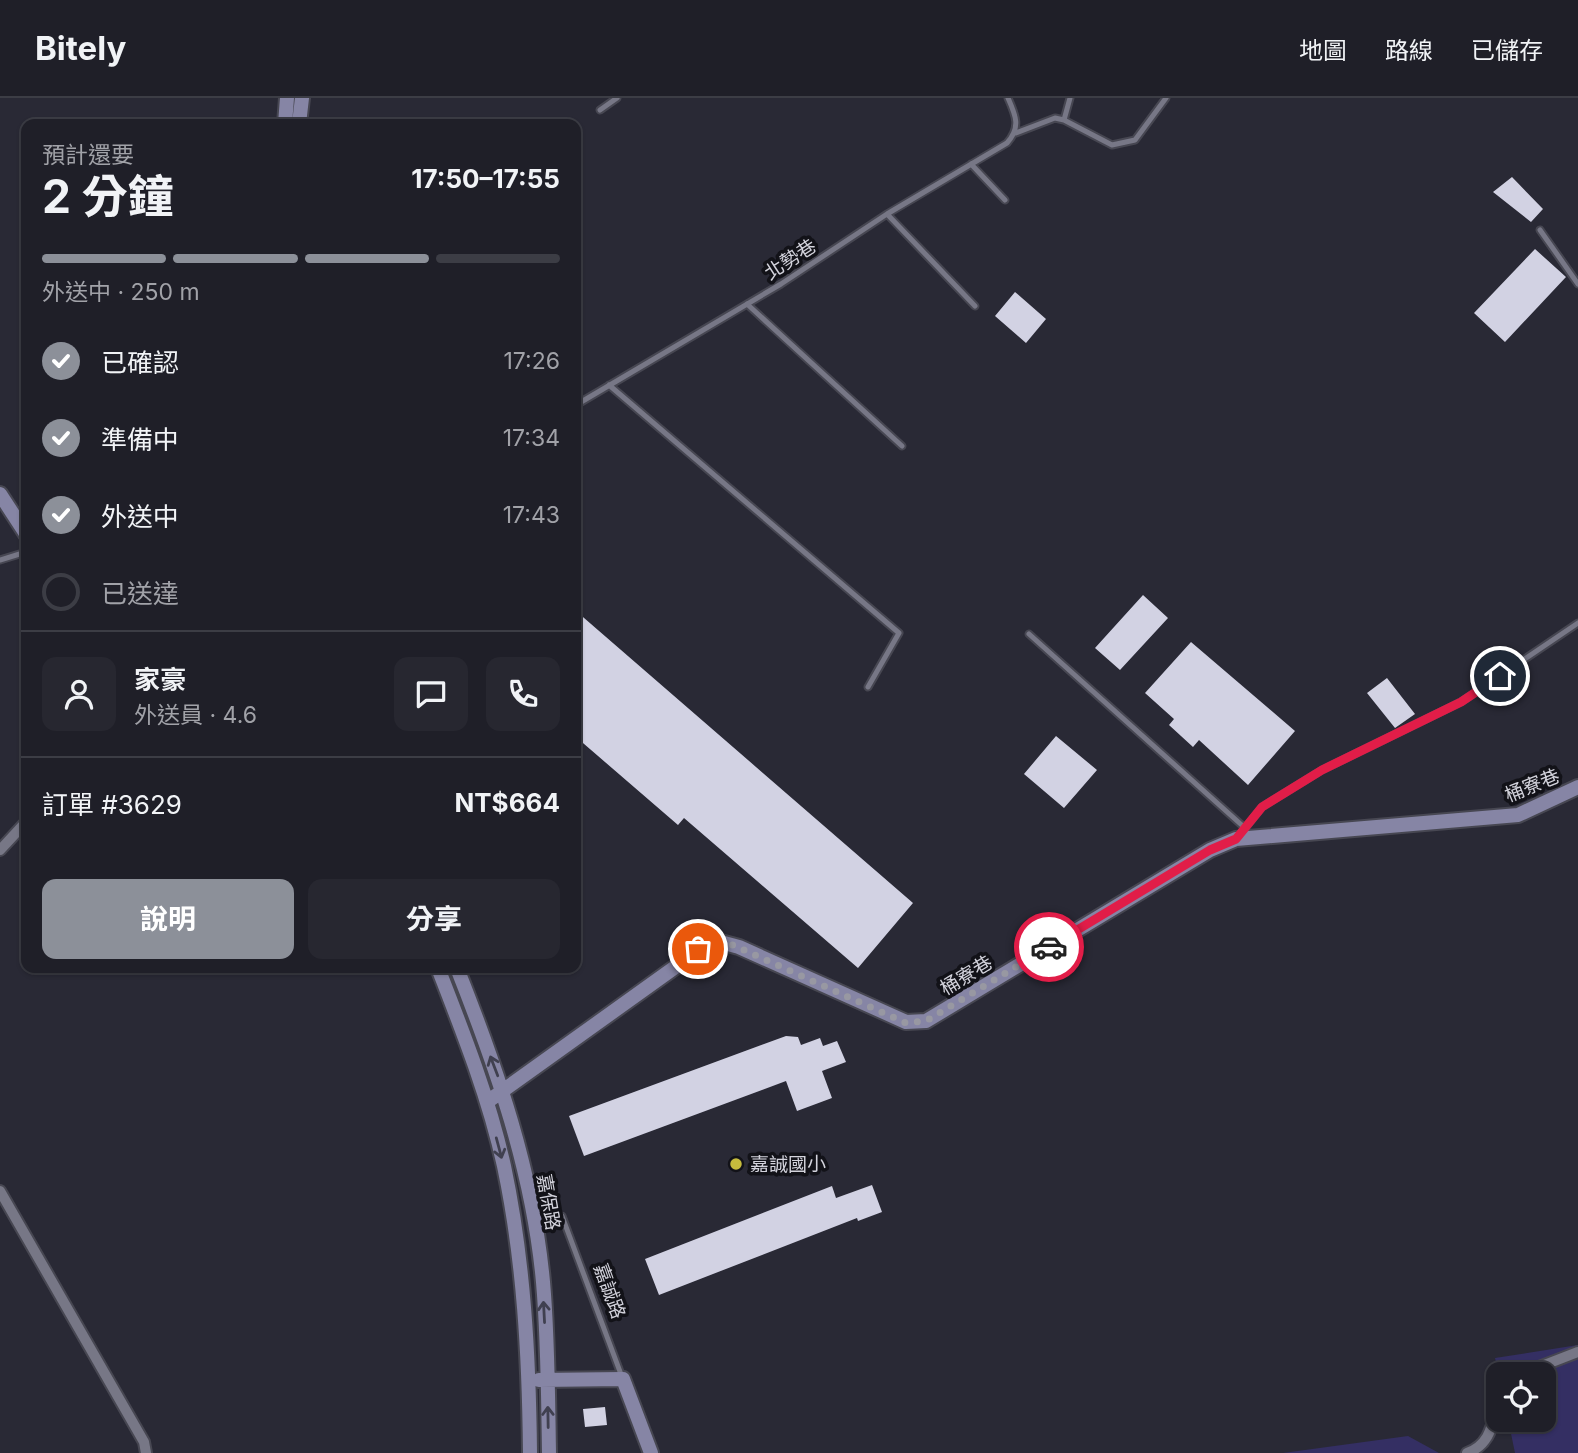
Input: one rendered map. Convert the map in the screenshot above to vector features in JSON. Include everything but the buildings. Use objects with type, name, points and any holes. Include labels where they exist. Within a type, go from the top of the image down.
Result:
[{"type":"street","points":[[285,119],[287,98]]},
{"type":"street","points":[[300,119],[302,98]]},
{"type":"street","points":[[0,494],[21,526]]},
{"type":"street","name":"桶寮巷","points":[[487,1102],[713,940],[739,947],[906,1023],[915,1024],[926,1021],[1240,834],[1518,816],[1578,787]]},
{"type":"street","points":[[0,850],[21,827]]},
{"type":"street","name":"嘉保路","points":[[440,973],[487,1102],[504,1165],[526,1315],[530,1453]]},
{"type":"street","name":"嘉保路","points":[[459,973],[503,1091],[524,1170],[539,1256],[547,1380],[548,1453]]},
{"type":"street","points":[[0,1191],[144,1442],[146,1453]]},
{"type":"street","points":[[1552,1362],[1578,1352]]},
{"type":"street","points":[[529,1381],[622,1379]]},
{"type":"street","name":"嘉誠路","points":[[622,1379],[652,1453]]},
{"type":"street","points":[[1467,1453],[1478,1449],[1490,1432]]},
{"type":"lane","points":[[600,110],[617,98]]},
{"type":"lane","points":[[1008,98],[1017,117],[1016,133]]},
{"type":"lane","points":[[1070,98],[1065,120],[1112,145],[1135,140],[1166,98]]},
{"type":"lane","name":"北勢巷","points":[[581,402],[747,304],[887,214],[1007,143],[1016,133],[1055,118],[1065,120]]},
{"type":"lane","points":[[971,164],[1005,200]]},
{"type":"lane","points":[[887,214],[975,306]]},
{"type":"lane","points":[[1540,230],[1578,284]]},
{"type":"lane","points":[[747,304],[902,446]]},
{"type":"lane","points":[[609,385],[899,633],[868,687]]},
{"type":"lane","points":[[0,560],[21,554]]},
{"type":"lane","points":[[1029,634],[1240,834],[1262,807],[1312,776],[1461,702],[1578,623]]},
{"type":"lane","name":"嘉誠路","points":[[562,1216],[622,1379]]},
{"type":"shaded area","points":[[1578,1345],[1578,1453],[1515,1453],[1511,1432],[1556,1432],[1556,1362],[1496,1362],[1495,1358]]},
{"type":"shaded area","points":[[1408,1436],[1439,1453],[1283,1453]]},
{"type":"way so far","points":[[698,949],[713,940],[726,942],[906,1023],[915,1024],[926,1021],[1049,947]]},
{"type":"place","name":"嘉誠國小","points":[[736,1164]]},
{"type":"route","points":[[1049,947],[1210,850],[1236,839],[1262,807],[1322,770],[1461,702],[1500,676]]}]
